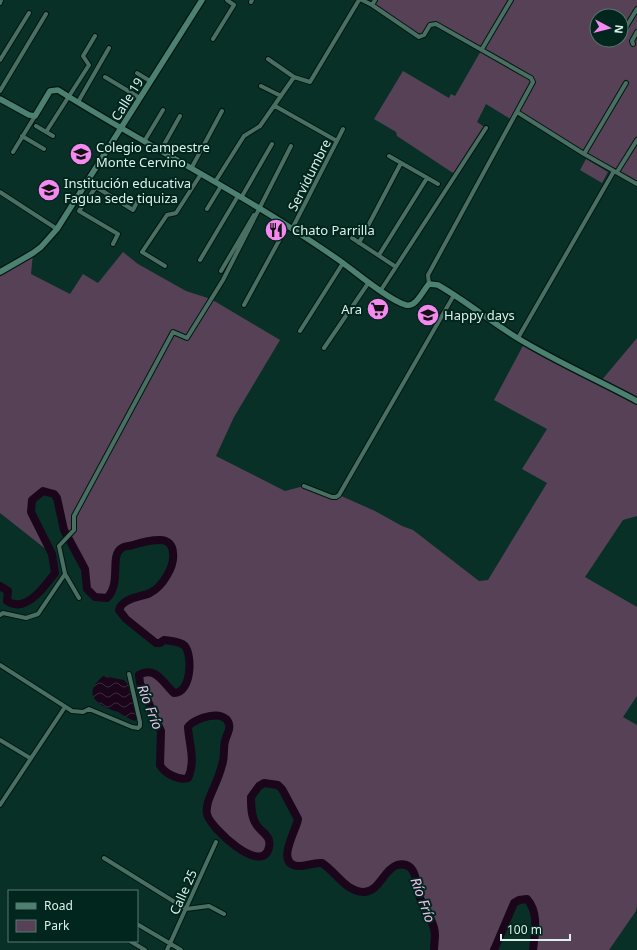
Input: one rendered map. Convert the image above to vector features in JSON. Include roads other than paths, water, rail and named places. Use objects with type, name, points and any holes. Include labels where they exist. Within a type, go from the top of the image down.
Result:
[{"type":"street","name":"Calle 19","points":[[0,272],[41,247],[57,229],[202,0]]},
{"type":"street","points":[[214,40],[234,4],[227,0]]},
{"type":"street","points":[[268,59],[294,77],[310,82],[359,0]]},
{"type":"street","points":[[13,152],[50,91],[58,90],[192,167],[201,174],[259,208],[343,263],[381,290],[409,306],[416,302],[429,284],[428,274],[533,82],[531,78],[482,49],[433,24],[430,25],[424,35],[419,36],[362,0]]},
{"type":"street","points":[[372,5],[375,0]]},
{"type":"street","points":[[482,49],[511,0]]},
{"type":"street","points":[[629,22],[637,10]]},
{"type":"street","points":[[0,60],[29,13]]},
{"type":"street","points":[[0,91],[46,14]]},
{"type":"street","points":[[633,44],[632,41],[637,32]]},
{"type":"street","points":[[46,132],[89,65],[83,56],[95,36]]},
{"type":"street","points":[[78,102],[109,48]]},
{"type":"street","points":[[137,73],[150,81]]},
{"type":"street","points":[[105,77],[140,98]]},
{"type":"street","points":[[215,182],[244,136],[260,126],[294,77]]},
{"type":"street","points":[[584,154],[626,83]]},
{"type":"street","points":[[261,86],[281,96]]},
{"type":"street","points":[[0,99],[29,115],[35,116]]},
{"type":"street","points":[[275,106],[337,142]]},
{"type":"street","points":[[144,140],[163,110]]},
{"type":"street","points":[[192,167],[222,111]]},
{"type":"street","points":[[517,112],[584,154],[637,184]]},
{"type":"street","points":[[161,150],[180,116]]},
{"type":"street","points":[[36,126],[53,136]]},
{"type":"street","points":[[381,290],[486,128]]},
{"type":"street","name":"Servidumbre","points":[[244,305],[290,228],[344,129]]},
{"type":"street","points":[[22,136],[44,149]]},
{"type":"street","points":[[518,338],[616,172],[637,140]]},
{"type":"street","points":[[200,260],[272,144]]},
{"type":"street","points":[[79,598],[65,574],[59,546],[62,540],[70,535],[74,530],[74,516],[173,332],[187,338],[222,280],[291,146]]},
{"type":"street","points":[[389,156],[438,184]]},
{"type":"street","points":[[360,243],[400,163]]},
{"type":"street","points":[[165,266],[142,252],[168,215],[176,212],[201,174]]},
{"type":"street","points":[[379,256],[427,178]]},
{"type":"street","points":[[207,209],[221,186]]},
{"type":"street","points":[[113,244],[118,234],[79,211],[96,188],[133,210],[137,202]]},
{"type":"street","points":[[81,191],[89,197]]},
{"type":"street","points":[[0,192],[57,229]]},
{"type":"street","points":[[221,271],[259,208]]},
{"type":"street","points":[[352,238],[396,267]]},
{"type":"street","points":[[300,331],[343,263]]},
{"type":"street","points":[[324,348],[369,282]]},
{"type":"street","points":[[429,284],[438,285],[518,338],[561,363],[601,381],[637,401]]},
{"type":"street","points":[[304,486],[332,497],[336,497],[339,494],[454,295]]},
{"type":"street","points":[[0,615],[3,614],[26,618],[38,614],[65,574]]},
{"type":"street","points":[[0,665],[72,711],[83,712],[89,709],[132,727],[138,728],[140,726],[140,722],[130,674]]},
{"type":"street","points":[[0,805],[65,707]]},
{"type":"street","points":[[0,740],[30,758]]},
{"type":"street","name":"Calle 25","points":[[166,950],[216,842]]},
{"type":"street","points":[[104,858],[186,909],[209,906],[224,914]]},
{"type":"street","points":[[138,925],[181,950]]},
{"type":"street","points":[[132,942],[144,950]]},
{"type":"water","points":[[103,676],[124,680],[128,685],[137,719],[135,721],[98,703],[94,698],[93,689],[96,683]]},
{"type":"waterway","name":"Río Frío","points":[[0,586],[8,591],[7,601],[14,604],[21,604],[34,597],[55,573],[52,554],[31,512],[32,500],[43,491],[54,494],[57,498],[64,530],[85,569],[87,589],[95,597],[107,598],[111,592],[114,585],[116,557],[122,548],[153,540],[163,540],[170,544],[173,550],[173,558],[167,576],[155,590],[128,600],[119,610],[126,619],[156,643],[160,643],[164,640],[178,642],[183,644],[188,651],[190,666],[189,674],[184,687],[180,691],[174,693],[159,677],[150,672],[139,675],[140,683],[161,731],[160,765],[172,776],[184,779],[188,778],[192,765],[188,727],[196,720],[209,716],[222,716],[229,724],[229,728],[224,744],[223,762],[208,802],[207,814],[210,821],[226,839],[248,853],[257,856],[265,855],[269,847],[269,839],[254,821],[251,797],[259,786],[264,783],[278,785],[282,789],[298,819],[287,852],[288,859],[291,864],[300,866],[322,863],[346,885],[352,889],[364,892],[374,888],[393,867],[404,864],[409,866],[415,875],[420,898],[435,930],[434,950]]},
{"type":"waterway","name":"Río Frío","points":[[494,950],[514,903],[519,900],[527,899],[531,904],[535,916],[533,950]]},
{"type":"place","name":"Colegio campestre Monte Cervino","points":[[81,154]]},
{"type":"place","name":"Institución educativa Fagua sede tiquiza","points":[[49,190]]},
{"type":"place","name":"Chato Parrilla","points":[[276,230]]},
{"type":"place","name":"Ara","points":[[378,309]]},
{"type":"place","name":"Happy days","points":[[428,315]]}]
